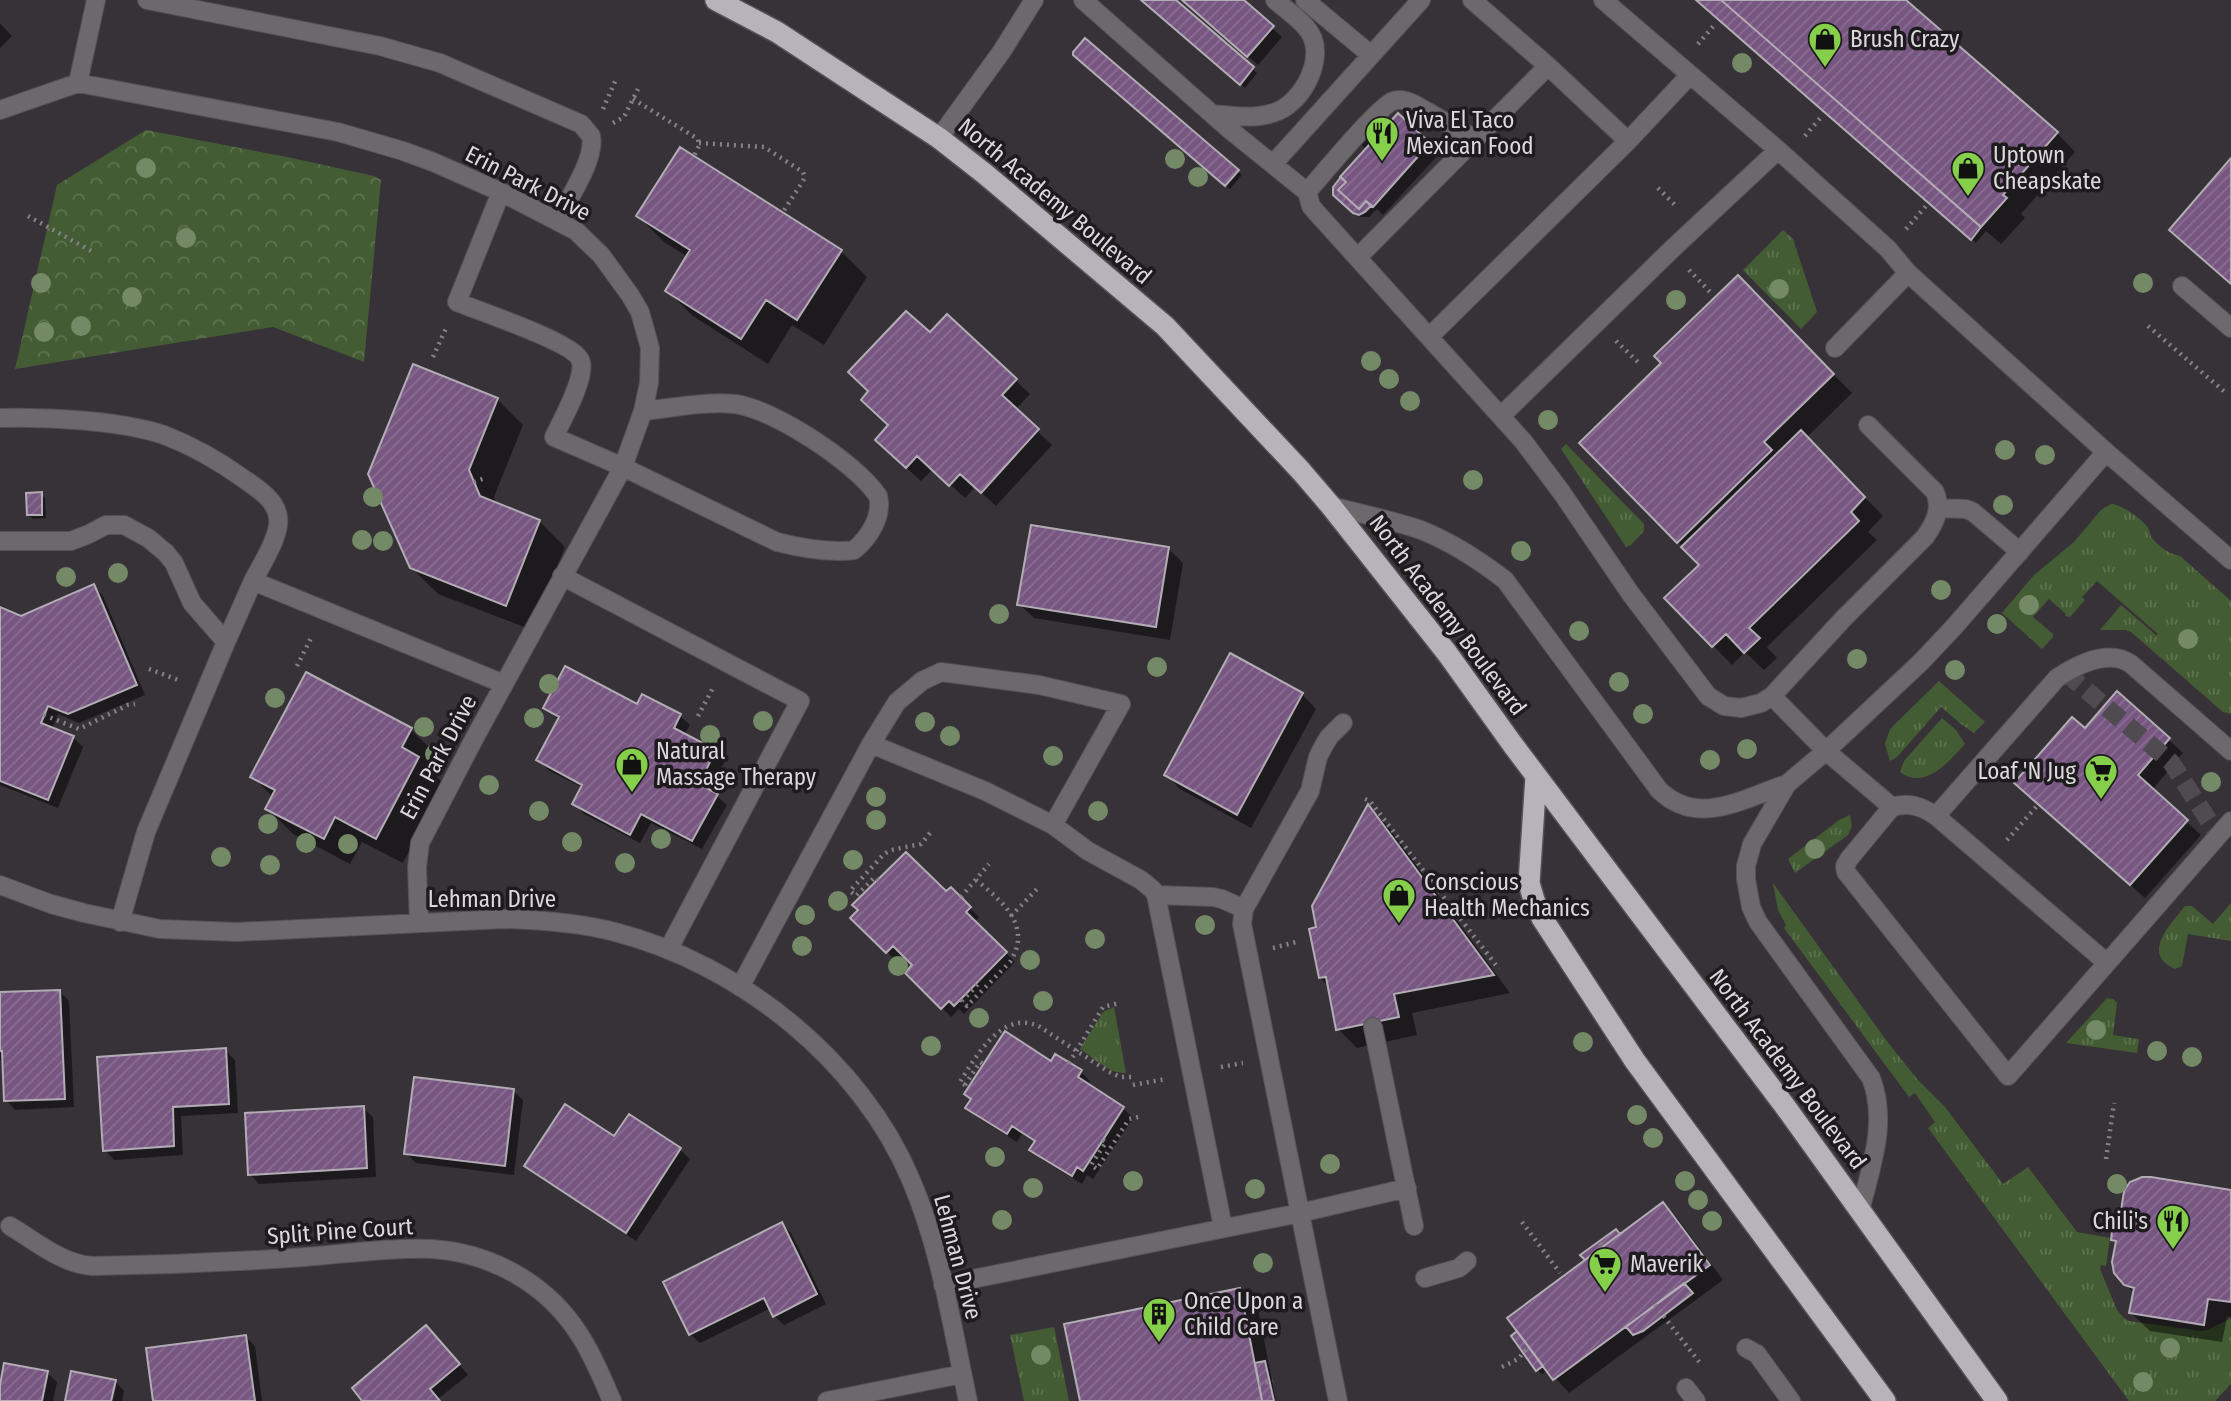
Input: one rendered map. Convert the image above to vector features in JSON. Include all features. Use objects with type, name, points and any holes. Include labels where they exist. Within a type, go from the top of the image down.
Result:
[{"type":"highway","name":"North Academy Boulevard","points":[[716,0],[777,32],[939,138],[985,174],[1165,326],[1331,506],[1447,653],[1787,1110],[1997,1401]]},
{"type":"highway","points":[[1536,776],[1529,883],[1542,918],[1635,1060],[1885,1401]]},
{"type":"street","points":[[0,110],[78,83],[96,0]]},
{"type":"street","points":[[147,0],[345,38],[410,54],[440,63],[574,120],[586,128],[593,141],[588,158],[558,220]]},
{"type":"street","points":[[939,138],[1002,51],[1034,0]]},
{"type":"street","points":[[1083,0],[1307,192],[1311,206],[1501,416],[1562,494],[1630,593],[1708,696],[1724,706],[1741,708],[1761,703],[1772,696],[1844,618],[1925,537],[1936,518],[1938,499],[1935,492],[1868,425]]},
{"type":"street","points":[[1213,114],[1262,116],[1280,111],[1297,95],[1310,76],[1315,58],[1313,38],[1301,22],[1275,0]]},
{"type":"street","points":[[1305,0],[1371,55]]},
{"type":"street","points":[[1273,164],[1421,0]]},
{"type":"street","points":[[1472,0],[1628,141]]},
{"type":"street","points":[[1603,0],[1888,248],[1908,273],[2106,452],[2231,560]]},
{"type":"street","points":[[1358,257],[1548,66]]},
{"type":"street","points":[[1429,337],[1628,141],[1690,75]]},
{"type":"street","name":"Erin Park Drive","points":[[78,83],[338,132],[433,162],[501,192],[576,230],[601,255],[640,313],[650,348],[651,365],[643,411],[623,467],[420,843],[417,867],[419,923]]},
{"type":"street","points":[[1307,192],[1378,113],[1395,100],[1408,101],[1422,107],[1475,139]]},
{"type":"street","points":[[1501,416],[1778,150]]},
{"type":"street","points":[[501,192],[457,303],[560,342],[576,353],[581,360],[580,378],[554,438],[623,467],[764,536],[794,546],[854,550],[867,538],[877,517],[880,504],[878,496],[845,462],[791,427],[750,408],[728,404],[643,411]]},
{"type":"street","points":[[1835,348],[1908,273]]},
{"type":"street","points":[[2182,286],[2231,328]]},
{"type":"street","points":[[0,418],[100,423],[163,435],[207,454],[228,468],[263,494],[278,513],[278,528],[226,642],[146,832],[120,922]]},
{"type":"street","points":[[1331,506],[1420,530],[1483,563],[1505,580],[1659,789],[1673,801],[1693,809],[1714,808],[1787,783],[1826,751],[1921,662],[1954,627],[2106,452]]},
{"type":"street","points":[[1938,508],[1966,509],[1973,512],[2020,552]]},
{"type":"street","points":[[0,541],[71,541],[106,525],[124,525],[148,538],[166,553],[174,563],[192,603],[226,642]]},
{"type":"street","points":[[562,576],[800,701],[668,950]]},
{"type":"street","points":[[253,581],[504,684]]},
{"type":"street","points":[[1936,816],[2057,678],[2109,656],[2132,664],[2231,751]]},
{"type":"street","points":[[740,987],[871,744],[897,702],[922,681],[941,672],[1039,685],[1121,704],[1053,825]]},
{"type":"street","points":[[1772,696],[1826,751],[1892,807]]},
{"type":"street","points":[[1338,1401],[1242,924],[1244,909],[1310,792],[1323,747],[1343,723]]},
{"type":"street","points":[[871,744],[985,792],[1053,825],[1088,851],[1141,880],[1153,890],[1223,1227]]},
{"type":"street","points":[[1787,783],[1752,844],[1746,866],[1747,893],[1751,907],[1767,937],[1871,1078],[1876,1091],[1879,1118],[1876,1148],[1860,1210]]},
{"type":"street","points":[[2107,963],[1927,810],[1910,804],[1892,807],[1845,866],[1846,872],[2008,1076],[2107,963],[2231,821]]},
{"type":"street","name":"Lehman Drive","points":[[0,885],[51,904],[120,922],[160,929],[237,932],[504,919],[540,920],[618,933],[691,960],[740,987],[796,1027],[841,1072],[879,1119],[910,1177],[924,1211],[968,1401]]},
{"type":"street","points":[[1156,895],[1213,897],[1244,909]]},
{"type":"street","points":[[1373,1027],[1414,1226]]},
{"type":"street","points":[[943,1285],[1300,1213],[1407,1188]]},
{"type":"street","name":"Split Pine Court","points":[[10,1226],[69,1261],[92,1266],[211,1264],[432,1249],[472,1256],[507,1269],[556,1305],[581,1336],[612,1401]]},
{"type":"street","points":[[1425,1278],[1459,1268],[1467,1261]]},
{"type":"street","points":[[1746,1348],[1757,1354],[1791,1401]]},
{"type":"street","points":[[827,1401],[962,1374]]},
{"type":"path","points":[[592,136],[624,117],[638,89]]},
{"type":"path","points":[[633,99],[694,136],[699,142],[764,147],[803,172],[805,177],[783,212]]},
{"type":"path","points":[[694,156],[699,142]]},
{"type":"path","points":[[28,216],[93,252]]},
{"type":"path","points":[[2148,326],[2226,393]]},
{"type":"path","points":[[474,482],[485,478]]},
{"type":"path","points":[[44,715],[79,729],[135,704]]},
{"type":"path","points":[[1364,799],[1370,801],[1499,969]]},
{"type":"path","points":[[1988,861],[2036,807]]},
{"type":"path","points":[[878,880],[875,877],[856,896],[850,891],[884,854],[921,844],[930,833]]},
{"type":"path","points":[[961,897],[989,864]]},
{"type":"path","points":[[976,880],[1001,901],[1018,931],[1015,954],[1005,968],[967,1006],[962,1001],[981,982],[979,980]]},
{"type":"path","points":[[1011,916],[1037,889]]},
{"type":"path","points":[[1069,1063],[1103,1007],[1119,1003]]},
{"type":"path","points":[[983,1064],[980,1062],[965,1085],[960,1082],[986,1044],[1006,1028],[1020,1022],[1034,1024],[1115,1075],[1131,1077]]},
{"type":"path","points":[[1222,1067],[1233,1065]]},
{"type":"path","points":[[2106,1159],[2114,1103]]},
{"type":"path","points":[[1103,1140],[1106,1142],[1091,1165],[1097,1169],[1129,1119],[1138,1117]]},
{"type":"path","points":[[1522,1222],[1560,1273]]},
{"type":"path","points":[[1656,1305],[1707,1372]]},
{"type":"path","points":[[1502,1367],[1518,1359],[1528,1347]]},
{"type":"path","points":[[1259,1384],[1273,1381]]},
{"type":"green space","points":[[146,130],[292,158],[374,176],[381,180],[364,362],[273,327],[15,369],[57,185]]},
{"type":"green space","points":[[1783,230],[1793,239],[1817,312],[1801,329],[1743,270]]},
{"type":"green space","points":[[1566,444],[1644,524],[1644,531],[1631,545],[1626,547],[1561,449]]},
{"type":"green space","points":[[2111,504],[2136,516],[2145,524],[2158,544],[2168,552],[2180,556],[2231,601],[2231,714],[2223,712],[2131,632],[2100,630],[2121,605],[2158,634],[2097,581],[2082,597],[2085,600],[2070,617],[2065,616],[2049,599],[2033,617],[2053,634],[2042,649],[2002,613],[2034,575],[2074,542],[2101,510]]},
{"type":"green space","points":[[1939,681],[1985,722],[1974,733],[1941,707],[1897,757],[1890,761],[1885,744],[1890,729]]},
{"type":"green space","points":[[1942,718],[1956,730],[1965,744],[1936,772],[1927,776],[1909,777],[1900,772],[1904,761]]},
{"type":"green space","points":[[1850,815],[1852,826],[1848,835],[1795,873],[1788,859],[1839,820]]},
{"type":"green space","points":[[1773,883],[1886,1040],[1917,1079],[1945,1107],[2003,1184],[2028,1167],[2077,1232],[2110,1238],[2106,1266],[2101,1265],[2100,1269],[2117,1310],[2124,1318],[2129,1321],[2201,1331],[2231,1318],[2231,1384],[2215,1401],[2129,1401],[1928,1128],[1935,1122],[1915,1093],[1909,1097],[1784,928],[1786,925],[1778,910]]},
{"type":"green space","points":[[2231,903],[2231,941],[2188,934],[2182,966],[2175,969],[2165,963],[2159,947],[2166,930],[2185,906],[2192,906],[2213,924]]},
{"type":"green space","points":[[2107,998],[2117,1003],[2113,1035],[2139,1039],[2137,1053],[2066,1043]]},
{"type":"green space","points":[[1114,1007],[1126,1073],[1108,1068],[1080,1049],[1103,1012]]},
{"type":"green space","points":[[1054,1327],[1069,1401],[1024,1401],[1010,1335]]},
{"type":"building","points":[[1141,0],[1176,0],[1254,67],[1240,85]]},
{"type":"building","points":[[1182,0],[1244,0],[1274,26],[1247,57]]},
{"type":"building","points":[[1696,0],[1721,0],[1981,227],[1971,240]]},
{"type":"building","points":[[1721,0],[1906,0],[2058,132],[2003,195],[2007,198],[1981,227]]},
{"type":"building","points":[[1085,38],[1239,170],[1225,186],[1073,55]]},
{"type":"building","name":"Viva El Taco Mexican Food","points":[[1398,113],[1430,143],[1373,207],[1366,201],[1359,209],[1338,190],[1346,182],[1340,177]]},
{"type":"building","points":[[680,147],[842,250],[797,320],[766,300],[741,339],[665,291],[690,250],[636,216]]},
{"type":"building","points":[[2231,158],[2231,284],[2169,230]]},
{"type":"building","points":[[1341,177],[1346,182],[1338,190],[1359,209],[1366,201],[1371,206],[1365,212],[1359,215],[1353,213],[1333,195],[1333,187]]},
{"type":"building","points":[[1738,275],[1834,374],[1764,442],[1772,450],[1677,543],[1579,443],[1661,363],[1654,356]]},
{"type":"building","points":[[906,311],[930,332],[947,314],[1017,379],[1002,395],[1039,429],[981,493],[960,474],[949,486],[917,456],[906,468],[875,440],[888,425],[861,400],[868,391],[848,372]]},
{"type":"building","points":[[413,364],[498,398],[469,470],[480,496],[540,520],[506,606],[410,568],[368,474]]},
{"type":"building","points":[[1801,430],[1865,497],[1851,512],[1859,521],[1749,628],[1760,638],[1744,653],[1726,634],[1712,647],[1664,598],[1699,565],[1681,547]]},
{"type":"building","points":[[42,492],[42,515],[27,515],[26,493]]},
{"type":"building","points":[[1031,525],[1169,547],[1156,627],[1017,605]]},
{"type":"building","points":[[94,584],[137,685],[68,714],[48,706],[41,723],[74,736],[48,800],[0,781],[0,607],[21,616]]},
{"type":"building","points":[[1230,653],[1303,693],[1237,815],[1164,775]]},
{"type":"building","points":[[565,666],[637,704],[642,694],[681,714],[674,728],[716,750],[699,784],[718,794],[692,841],[641,814],[630,835],[572,804],[582,785],[536,760],[559,717],[543,708]]},
{"type":"building","points":[[306,672],[412,728],[402,747],[419,757],[376,839],[335,817],[324,839],[265,809],[275,790],[250,777]]},
{"type":"building","name":"Loaf 'N Jug","points":[[2117,691],[2170,738],[2138,775],[2188,820],[2130,885],[2014,783],[2072,717],[2085,728]]},
{"type":"building","points":[[1368,804],[1494,975],[1394,994],[1399,1017],[1336,1030],[1326,977],[1319,978],[1309,929],[1316,927],[1312,906]]},
{"type":"building","points":[[906,852],[946,891],[951,887],[971,907],[966,912],[1007,952],[954,1006],[949,1001],[941,1009],[905,973],[912,965],[893,946],[886,953],[850,918],[858,910],[852,905]]},
{"type":"building","points":[[60,990],[65,1099],[4,1101],[0,1051],[0,992]]},
{"type":"building","points":[[1005,1031],[1051,1061],[1055,1054],[1082,1070],[1078,1077],[1124,1107],[1083,1171],[1077,1167],[1072,1176],[1029,1150],[1035,1141],[1012,1126],[1007,1134],[965,1108],[971,1099],[964,1094]]},
{"type":"building","points":[[226,1048],[229,1104],[173,1107],[174,1146],[103,1151],[97,1057]]},
{"type":"building","points":[[414,1077],[514,1089],[505,1166],[404,1154]]},
{"type":"building","points":[[565,1104],[614,1136],[629,1114],[681,1148],[626,1233],[524,1166]]},
{"type":"building","points":[[364,1106],[367,1168],[248,1175],[245,1113]]},
{"type":"building","name":"Chili's","points":[[2142,1177],[2231,1190],[2231,1302],[2208,1299],[2204,1325],[2129,1313],[2134,1288],[2124,1285],[2114,1273],[2112,1262],[2116,1241],[2111,1240],[2114,1216],[2120,1217],[2124,1191],[2130,1182]]},
{"type":"building","name":"Maverik","points":[[1663,1202],[1710,1265],[1553,1380],[1507,1318]]},
{"type":"building","points":[[782,1222],[817,1294],[773,1317],[764,1298],[689,1335],[663,1282]]},
{"type":"building","points":[[1616,1229],[1620,1234],[1585,1260],[1580,1255]]},
{"type":"building","points":[[1684,1283],[1693,1293],[1643,1331],[1633,1335],[1626,1327]]},
{"type":"building","name":"Once Upon a Child Care","points":[[1240,1288],[1262,1401],[1080,1401],[1064,1324]]},
{"type":"building","points":[[426,1325],[460,1364],[430,1389],[440,1401],[362,1401],[352,1388]]},
{"type":"building","points":[[1517,1331],[1543,1366],[1536,1371],[1511,1336]]},
{"type":"building","points":[[246,1335],[255,1401],[153,1401],[146,1348]]},
{"type":"building","points":[[1265,1361],[1274,1401],[1262,1401],[1255,1363]]},
{"type":"building","points":[[4,1363],[48,1371],[42,1401],[0,1401]]},
{"type":"building","points":[[71,1371],[116,1380],[111,1401],[65,1401]]},
{"type":"tunnel","points":[[2066,673],[2171,762],[2218,835]]},
{"type":"place","name":"Brush Crazy","points":[[1825,69]]},
{"type":"place","name":"Viva El Taco Mexican Food","points":[[1382,163]]},
{"type":"place","name":"Uptown Cheapskate","points":[[1968,198]]},
{"type":"place","name":"Natural Massage Therapy","points":[[632,794]]},
{"type":"place","name":"Loaf 'N Jug","points":[[2101,801]]},
{"type":"place","name":"Conscious Health Mechanics","points":[[1399,925]]},
{"type":"place","name":"Chili's","points":[[2173,1251]]},
{"type":"place","name":"Maverik","points":[[1605,1294]]},
{"type":"place","name":"Once Upon a Child Care","points":[[1159,1344]]}]
